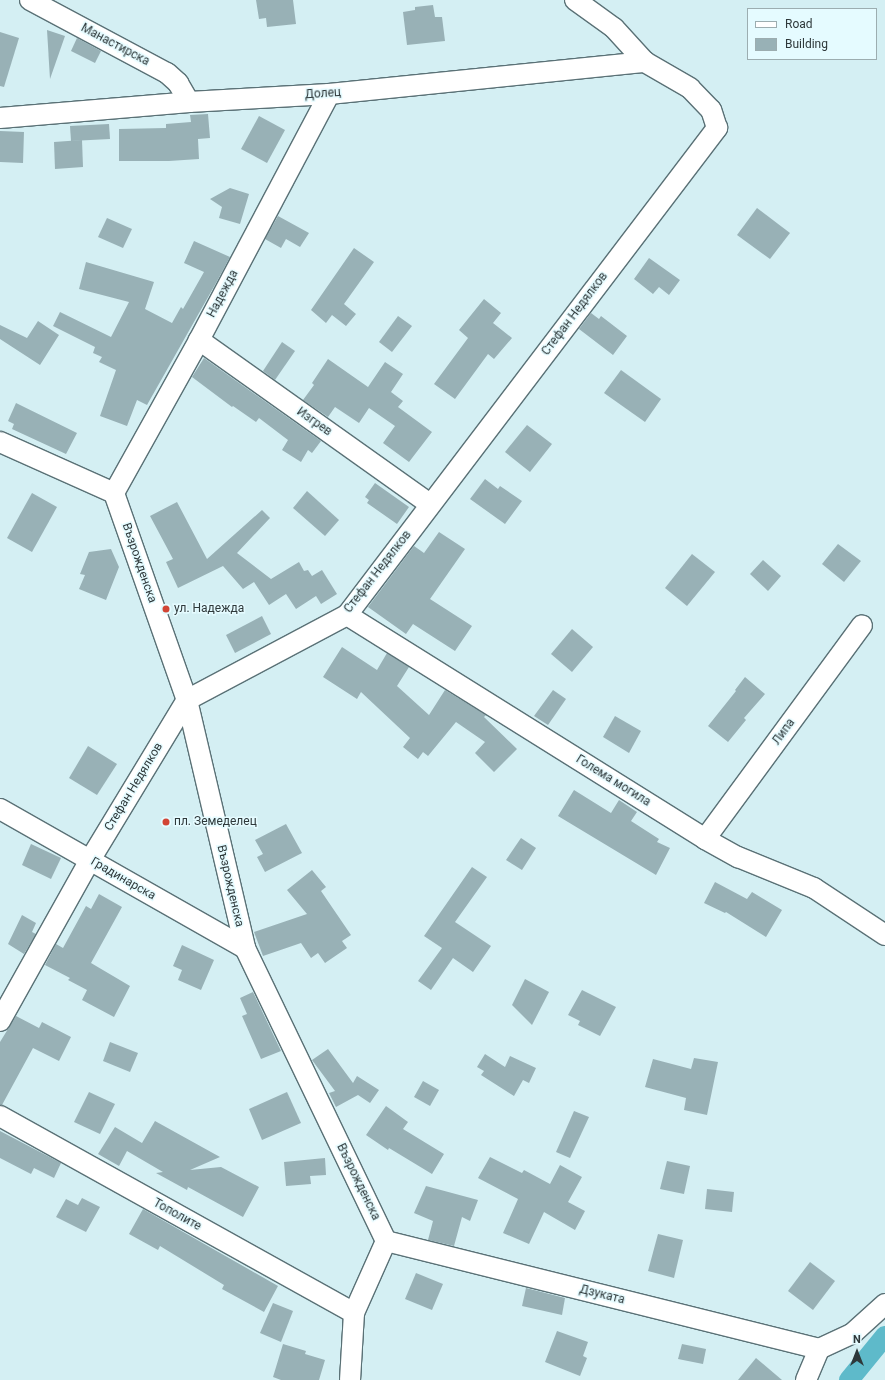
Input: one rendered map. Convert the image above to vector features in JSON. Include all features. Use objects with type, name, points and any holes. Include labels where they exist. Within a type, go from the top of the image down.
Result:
[{"type":"street","name":"Манастирска","points":[[30,0],[167,73],[178,83],[189,102]]},
{"type":"street","points":[[575,0],[614,28],[644,62]]},
{"type":"street","name":"Долец","points":[[0,118],[189,102],[329,94],[644,62]]},
{"type":"street","name":"Стефан Недялков","points":[[0,1021],[90,860],[187,700],[347,615],[717,128],[711,110],[690,88],[644,62]]},
{"type":"street","name":"Надежда","points":[[114,493],[199,340],[329,94]]},
{"type":"street","name":"Изгрев","points":[[199,340],[430,504]]},
{"type":"street","points":[[0,442],[114,493]]},
{"type":"street","name":"Възрожденска","points":[[114,493],[187,700],[245,948],[386,1241]]},
{"type":"street","name":"Голема могила","points":[[347,615],[705,839],[738,857],[814,888],[885,935]]},
{"type":"street","name":"Липа","points":[[705,839],[862,625]]},
{"type":"street","name":"Градинарска","points":[[0,809],[245,948]]},
{"type":"street","name":"Тополите","points":[[0,1116],[354,1313]]},
{"type":"street","points":[[350,1380],[354,1313],[386,1241]]},
{"type":"street","name":"Дзуката","points":[[386,1241],[819,1349]]},
{"type":"street","points":[[806,1380],[819,1349],[852,1333],[885,1304]]},
{"type":"building","points":[[256,0],[293,0],[296,24],[267,27],[266,18],[259,19]]},
{"type":"building","points":[[433,5],[435,17],[442,17],[445,41],[407,45],[403,12],[415,10],[415,7]]},
{"type":"building","points":[[47,30],[65,36],[50,79]]},
{"type":"building","points":[[0,32],[19,38],[4,87],[0,86]]},
{"type":"building","points":[[77,38],[101,51],[95,63],[71,51]]},
{"type":"building","points":[[208,114],[210,138],[198,139],[199,159],[169,161],[119,161],[119,129],[166,128],[166,124],[191,122],[190,115]]},
{"type":"building","points":[[259,116],[285,130],[267,163],[241,149]]},
{"type":"building","points":[[109,124],[110,139],[71,141],[70,126]]},
{"type":"building","points":[[0,131],[24,132],[23,163],[0,162]]},
{"type":"building","points":[[82,140],[83,167],[55,169],[54,142]]},
{"type":"building","points":[[230,188],[249,194],[240,224],[219,218],[222,207],[210,199]]},
{"type":"building","points":[[757,208],[790,233],[770,259],[737,235]]},
{"type":"building","points":[[278,216],[309,233],[300,247],[286,239],[281,248],[265,239]]},
{"type":"building","points":[[107,218],[132,229],[123,248],[98,237]]},
{"type":"building","points":[[194,241],[230,257],[147,405],[137,400],[127,426],[100,416],[116,370],[99,362],[102,357],[93,353],[95,347],[53,326],[60,312],[111,337],[129,302],[79,289],[86,262],[154,282],[145,309],[172,323],[181,307],[183,309],[204,272],[184,263]]},
{"type":"building","points":[[354,248],[374,262],[344,304],[356,314],[346,326],[332,315],[326,323],[311,310]]},
{"type":"building","points":[[649,258],[680,280],[669,295],[659,287],[653,294],[634,279]]},
{"type":"building","points":[[484,299],[501,313],[493,323],[512,338],[494,359],[488,354],[455,399],[434,384],[468,338],[459,330]]},
{"type":"building","points":[[591,313],[599,319],[601,316],[627,336],[613,355],[579,329]]},
{"type":"building","points":[[398,316],[412,326],[392,352],[379,342]]},
{"type":"building","points":[[38,321],[59,335],[40,365],[0,339],[0,325],[27,338]]},
{"type":"building","points":[[282,342],[295,351],[275,380],[263,371]]},
{"type":"building","points":[[204,358],[321,441],[312,453],[308,450],[301,462],[282,450],[288,440],[259,418],[256,422],[233,406],[232,407],[192,377]]},
{"type":"building","points":[[328,359],[368,387],[385,362],[403,374],[391,392],[403,401],[398,407],[432,432],[409,462],[383,443],[395,426],[369,408],[359,423],[335,407],[328,417],[303,400],[314,385],[312,383]]},
{"type":"building","points":[[621,370],[661,399],[645,422],[604,393]]},
{"type":"building","points":[[16,403],[77,433],[66,454],[12,429],[14,424],[8,421]]},
{"type":"building","points":[[527,425],[552,444],[530,472],[505,452]]},
{"type":"building","points":[[485,479],[498,489],[500,486],[522,501],[505,524],[470,499]]},
{"type":"building","points":[[375,483],[409,507],[397,524],[367,503],[369,500],[365,497]]},
{"type":"building","points":[[307,491],[339,520],[325,536],[293,508]]},
{"type":"building","points":[[32,493],[57,507],[32,552],[7,538]]},
{"type":"building","points":[[177,502],[207,559],[262,510],[270,518],[237,553],[271,579],[299,562],[304,571],[308,570],[312,576],[322,570],[337,594],[321,604],[316,596],[296,609],[286,594],[269,605],[254,582],[243,589],[223,566],[178,588],[166,562],[173,559],[150,516]]},
{"type":"building","points":[[439,532],[465,549],[430,599],[472,626],[455,651],[413,624],[406,634],[368,607],[414,546],[424,553]]},
{"type":"building","points":[[838,544],[861,561],[844,582],[822,564]]},
{"type":"building","points":[[111,549],[119,567],[106,600],[79,589],[85,575],[80,574],[89,552]]},
{"type":"building","points":[[692,554],[715,572],[687,606],[665,588]]},
{"type":"building","points":[[763,560],[781,576],[768,591],[750,574]]},
{"type":"building","points":[[262,616],[271,634],[235,653],[226,635]]},
{"type":"building","points":[[572,629],[593,647],[572,672],[551,654]]},
{"type":"building","points":[[342,647],[377,670],[387,653],[409,667],[397,686],[429,715],[445,690],[486,715],[484,717],[517,749],[494,772],[475,753],[485,742],[456,722],[428,756],[423,752],[418,759],[403,747],[410,738],[361,692],[357,699],[323,677]]},
{"type":"building","points":[[745,677],[765,694],[744,718],[746,720],[728,742],[708,726],[736,691],[735,690]]},
{"type":"building","points":[[553,690],[566,699],[548,725],[534,716]]},
{"type":"building","points":[[615,716],[641,731],[629,753],[603,737]]},
{"type":"building","points":[[88,746],[117,764],[97,795],[69,778]]},
{"type":"building","points":[[574,790],[611,813],[619,800],[637,812],[631,821],[659,839],[657,842],[670,848],[656,875],[558,816]]},
{"type":"building","points":[[286,824],[302,853],[265,872],[257,857],[263,854],[255,840]]},
{"type":"building","points":[[521,838],[536,848],[522,870],[506,860]]},
{"type":"building","points":[[31,844],[61,858],[51,879],[22,865]]},
{"type":"building","points":[[472,867],[487,877],[455,922],[491,946],[473,972],[453,958],[431,990],[418,981],[442,948],[424,936]]},
{"type":"building","points":[[312,870],[326,887],[321,891],[351,935],[342,941],[347,948],[325,963],[318,953],[311,958],[301,943],[263,956],[254,932],[307,914],[287,890]]},
{"type":"building","points":[[715,882],[747,899],[752,892],[782,910],[766,937],[726,912],[725,913],[704,903]]},
{"type":"building","points":[[99,894],[122,907],[91,963],[130,986],[114,1017],[82,1000],[87,990],[68,980],[70,978],[45,965],[56,944],[63,948],[86,906],[91,909]]},
{"type":"building","points":[[22,915],[36,923],[32,932],[36,934],[24,954],[8,944]]},
{"type":"building","points":[[182,945],[214,960],[201,990],[178,980],[182,970],[173,966]]},
{"type":"building","points":[[525,979],[549,992],[532,1025],[512,1005]]},
{"type":"building","points":[[582,990],[616,1007],[600,1036],[578,1025],[580,1021],[568,1015]]},
{"type":"building","points":[[253,992],[281,1051],[261,1059],[242,1016],[247,1014],[240,998]]},
{"type":"building","points":[[16,1016],[39,1028],[42,1022],[71,1037],[59,1061],[33,1048],[2,1105],[0,1105],[0,1042]]},
{"type":"building","points":[[110,1042],[138,1053],[130,1072],[103,1061]]},
{"type":"building","points":[[328,1049],[353,1083],[357,1076],[379,1090],[370,1103],[358,1095],[336,1107],[329,1093],[335,1091],[312,1060]]},
{"type":"building","points":[[485,1054],[505,1067],[510,1056],[536,1068],[529,1083],[523,1080],[514,1096],[481,1075],[484,1071],[477,1067]]},
{"type":"building","points":[[694,1058],[718,1062],[707,1115],[684,1110],[686,1098],[645,1087],[653,1059],[691,1069]]},
{"type":"building","points":[[423,1081],[439,1090],[430,1106],[414,1097]]},
{"type":"building","points":[[89,1092],[115,1104],[100,1134],[74,1122]]},
{"type":"building","points":[[287,1092],[301,1123],[262,1140],[249,1109]]},
{"type":"building","points":[[386,1106],[408,1122],[403,1129],[444,1154],[432,1174],[389,1148],[388,1150],[366,1135]]},
{"type":"building","points":[[574,1111],[589,1117],[570,1158],[556,1152]]},
{"type":"building","points":[[155,1121],[220,1157],[190,1170],[221,1167],[259,1187],[243,1217],[188,1187],[187,1190],[156,1173],[163,1172],[127,1151],[119,1166],[98,1154],[115,1127],[142,1143]]},
{"type":"building","points":[[0,1131],[61,1163],[54,1178],[34,1168],[31,1174],[0,1158]]},
{"type":"building","points":[[490,1157],[522,1173],[524,1170],[550,1184],[560,1165],[582,1177],[568,1202],[585,1211],[575,1230],[544,1212],[529,1244],[503,1233],[518,1199],[478,1178]]},
{"type":"building","points":[[325,1158],[326,1175],[310,1176],[311,1184],[286,1186],[284,1162]]},
{"type":"building","points":[[667,1161],[690,1166],[684,1194],[660,1189]]},
{"type":"building","points":[[426,1186],[478,1200],[470,1221],[462,1217],[454,1246],[428,1240],[433,1221],[414,1213]]},
{"type":"building","points":[[707,1189],[734,1192],[732,1212],[705,1209]]},
{"type":"building","points":[[82,1198],[100,1207],[86,1232],[56,1217],[66,1199],[78,1205]]},
{"type":"building","points":[[143,1209],[278,1286],[264,1312],[222,1289],[224,1285],[160,1246],[158,1250],[129,1234]]},
{"type":"building","points":[[658,1234],[683,1240],[674,1278],[648,1271]]},
{"type":"building","points":[[810,1262],[835,1281],[813,1310],[788,1291]]},
{"type":"building","points":[[416,1273],[443,1284],[432,1310],[405,1299]]},
{"type":"building","points":[[526,1288],[565,1298],[562,1315],[522,1306]]},
{"type":"building","points":[[273,1303],[293,1311],[281,1342],[260,1333]]},
{"type":"building","points":[[557,1331],[588,1342],[583,1356],[587,1358],[580,1376],[545,1362]]},
{"type":"building","points":[[283,1344],[306,1351],[305,1354],[325,1360],[319,1380],[281,1380],[273,1377]]},
{"type":"building","points":[[682,1344],[706,1349],[703,1364],[678,1359]]},
{"type":"building","points":[[756,1358],[782,1380],[738,1380]]},
{"type":"waterway","name":"Дзуката","points":[[849,1380],[885,1336]]},
{"type":"place","name":"ул. Надежда","points":[[166,609]]},
{"type":"place","name":"пл. Земеделец","points":[[166,822]]}]
